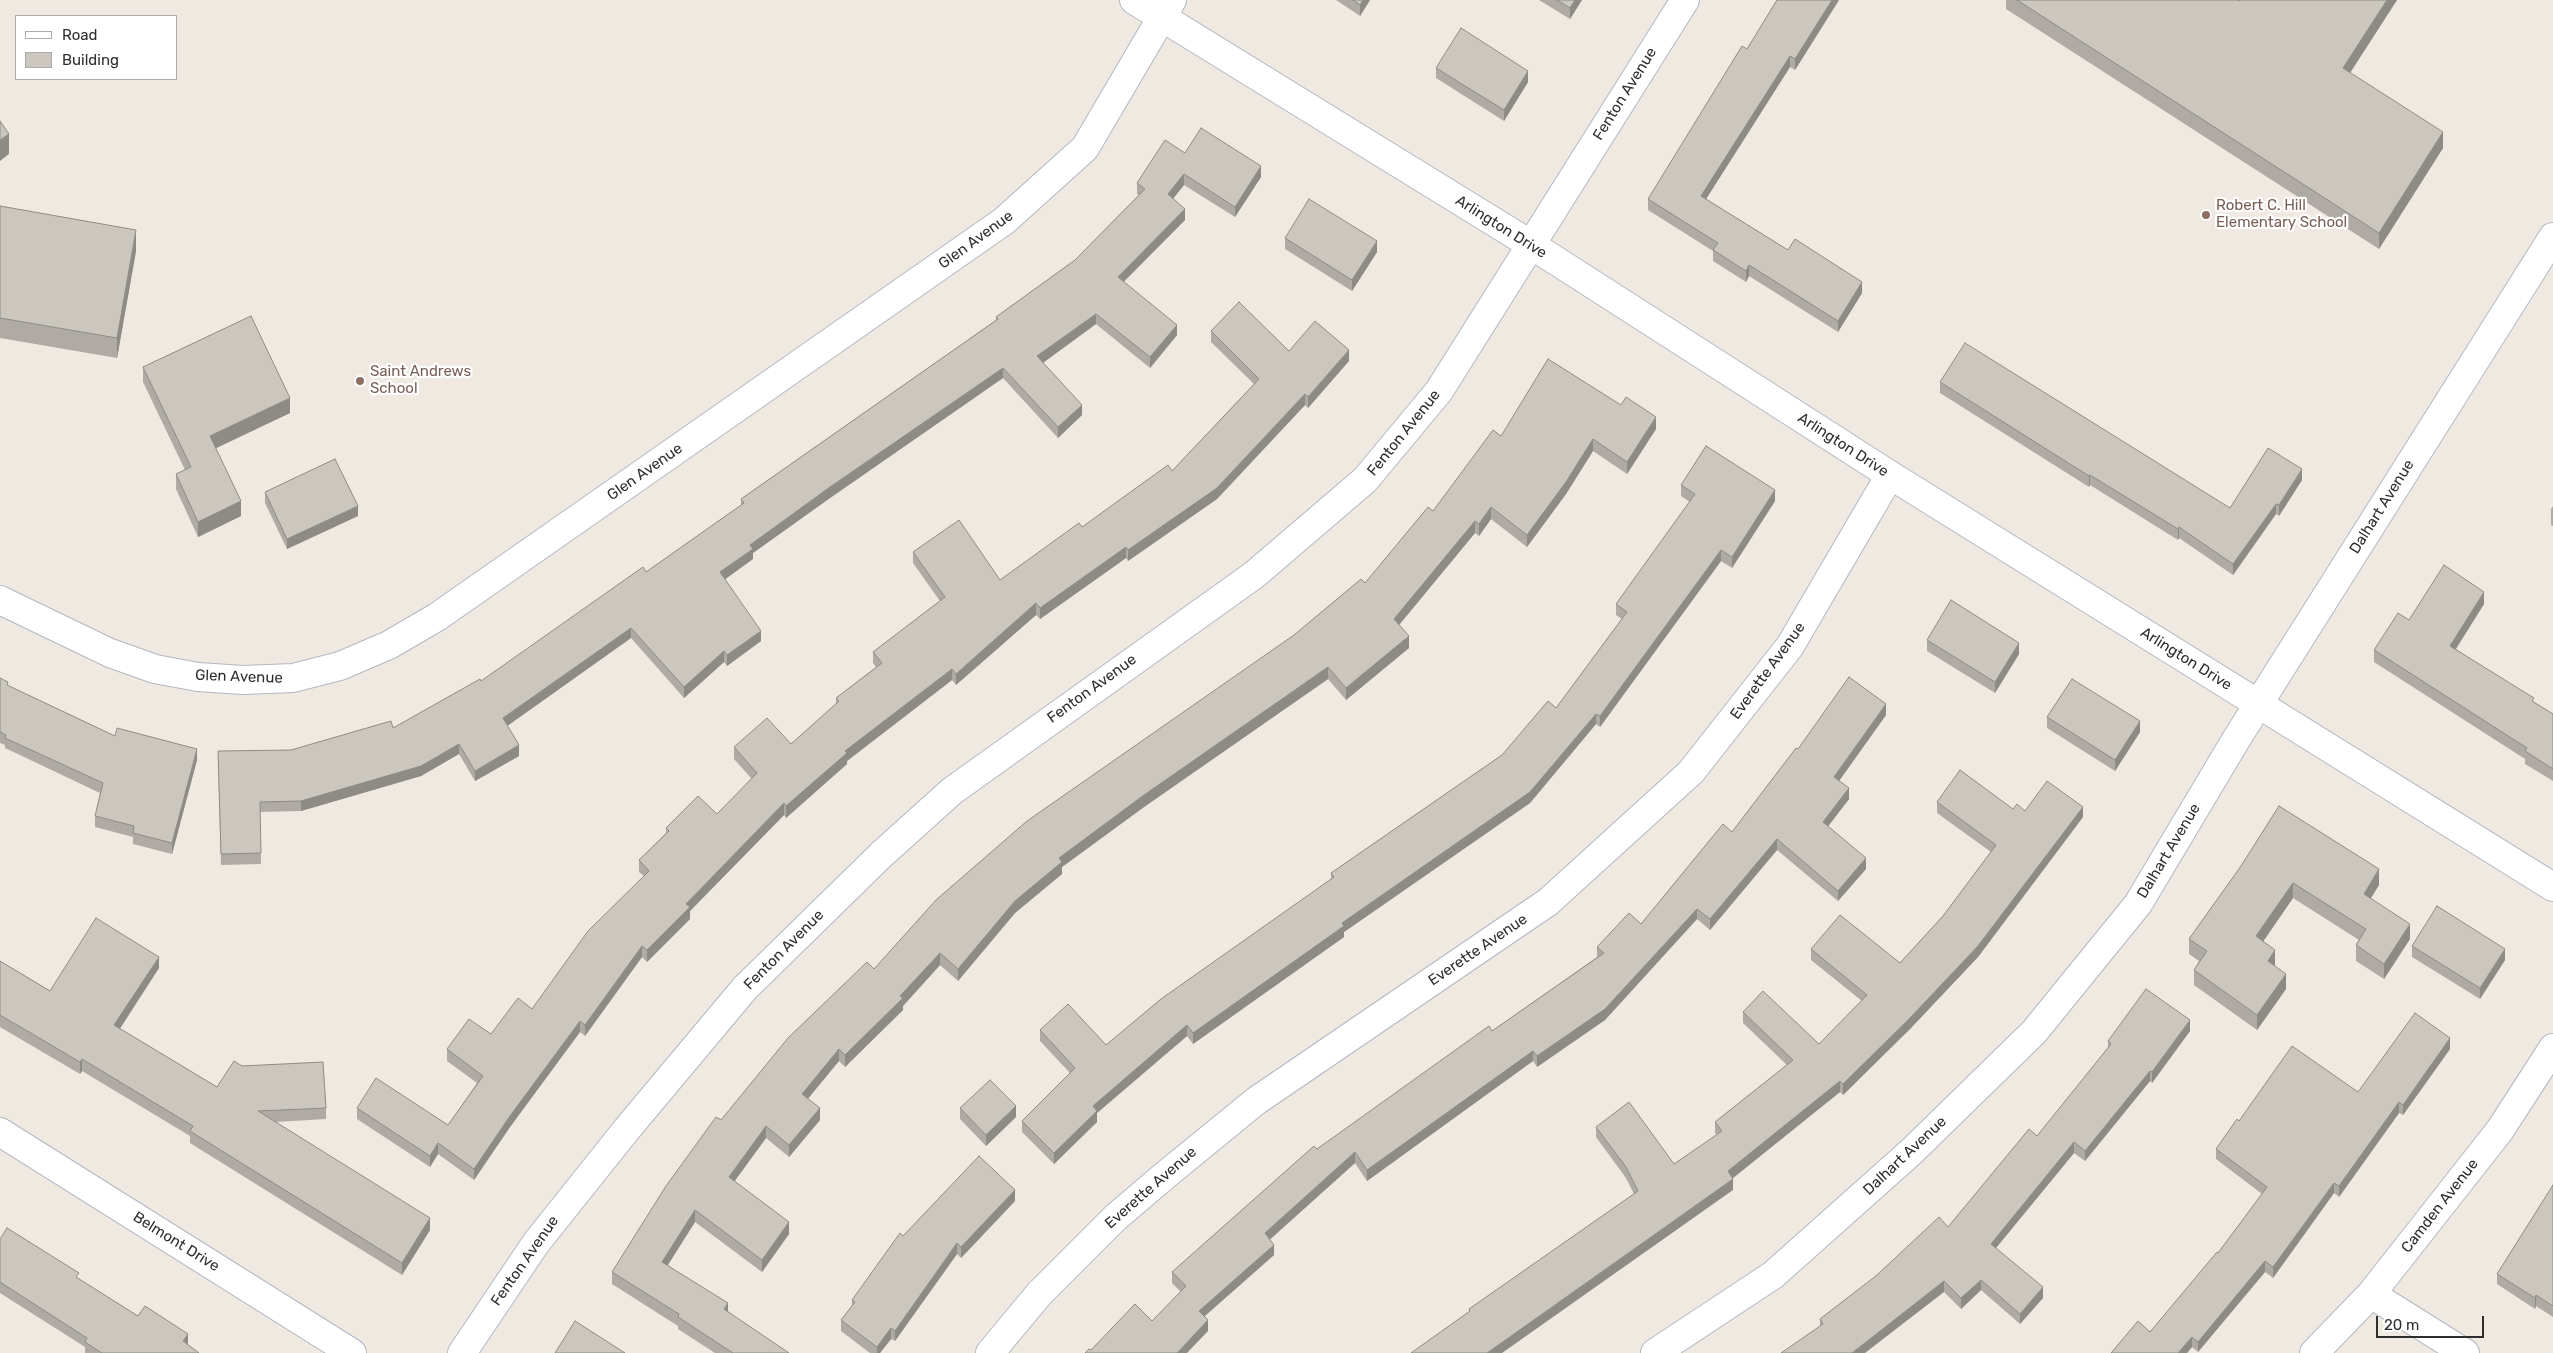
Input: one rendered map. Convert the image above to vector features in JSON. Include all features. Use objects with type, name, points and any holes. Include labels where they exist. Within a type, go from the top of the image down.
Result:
[{"type":"street","name":"Arlington Drive","points":[[1134,0],[1167,8],[1890,475],[2553,887]]},
{"type":"street","name":"Fenton Avenue","points":[[462,1353],[536,1242],[627,1129],[745,988],[882,854],[952,791],[1254,575],[1366,480],[1439,391],[1685,0]]},
{"type":"street","name":"Glen Avenue","points":[[0,600],[110,653],[155,670],[198,677],[243,680],[293,678],[340,666],[389,646],[437,617],[1004,221],[1085,148],[1167,8]]},
{"type":"street","name":"Dalhart Avenue","points":[[1655,1353],[1773,1275],[1911,1152],[2034,1032],[2138,904],[2258,703],[2553,237]]},
{"type":"street","name":"Everette Avenue","points":[[990,1353],[1039,1294],[1115,1218],[1163,1176],[1256,1101],[1548,902],[1691,772],[1790,646],[1890,475]]},
{"type":"street","name":"Camden Avenue","points":[[2314,1353],[2371,1294],[2500,1130],[2553,1048]]},
{"type":"street","name":"Belmont Drive","points":[[0,1132],[352,1353]]},
{"type":"street","points":[[2371,1294],[2465,1353]]},
{"type":"building","points":[[1353,0],[1363,0],[1360,5]]},
{"type":"building","points":[[1557,0],[1575,0],[1570,8]]},
{"type":"building","points":[[1777,0],[1832,0],[1795,59],[1790,56],[1701,196],[1788,250],[1795,239],[1862,282],[1838,321],[1749,265],[1746,271],[1713,250],[1718,243],[1648,199],[1742,46],[1747,49]]},
{"type":"building","points":[[2017,0],[2387,0],[2343,68],[2443,132],[2379,233]]},
{"type":"building","points":[[1461,28],[1528,71],[1504,110],[1436,68]]},
{"type":"building","points":[[0,121],[9,134],[0,140]]},
{"type":"building","points":[[1201,128],[1261,166],[1235,207],[1184,174],[1168,194],[1185,209],[1118,277],[1177,325],[1150,357],[1096,314],[1037,356],[1082,405],[1058,427],[1003,368],[830,487],[750,545],[753,549],[720,572],[761,631],[727,655],[724,651],[684,687],[631,628],[503,718],[519,745],[475,771],[459,744],[421,766],[301,801],[260,802],[261,853],[221,854],[218,751],[291,750],[391,721],[393,728],[480,679],[481,681],[643,567],[646,572],[744,503],[741,499],[998,319],[996,317],[1075,260],[1145,189],[1137,183],[1165,140],[1185,153]]},
{"type":"building","points":[[1309,199],[1377,241],[1352,280],[1285,238]]},
{"type":"building","points":[[0,206],[136,230],[117,338],[0,318]]},
{"type":"building","points":[[1239,302],[1289,351],[1315,321],[1349,350],[1308,397],[1305,394],[1217,488],[1128,550],[1126,547],[1040,608],[1036,603],[956,674],[952,669],[845,751],[847,753],[786,806],[784,803],[686,904],[690,907],[647,950],[642,946],[585,1025],[580,1021],[510,1116],[474,1169],[438,1143],[430,1156],[357,1108],[376,1078],[448,1125],[483,1076],[447,1049],[469,1019],[491,1034],[518,998],[532,1009],[588,931],[649,871],[639,860],[669,831],[666,828],[698,796],[717,814],[757,773],[734,747],[767,718],[791,744],[839,701],[836,698],[882,663],[873,652],[945,597],[913,552],[959,520],[1000,580],[1079,523],[1082,527],[1168,465],[1172,471],[1259,379],[1211,331]]},
{"type":"building","points":[[251,316],[290,398],[210,436],[241,501],[198,522],[176,474],[191,467],[143,367]]},
{"type":"building","points":[[1965,343],[2230,508],[2268,448],[2302,469],[2279,505],[2276,504],[2233,564],[2179,527],[2178,529],[2089,476],[1940,382]]},
{"type":"building","points":[[1548,359],[1621,405],[1626,397],[1656,417],[1627,462],[1593,439],[1566,482],[1527,535],[1491,507],[1479,524],[1475,521],[1394,619],[1409,636],[1346,688],[1328,667],[1144,795],[1059,858],[1062,862],[1015,901],[958,969],[940,953],[900,996],[903,998],[845,1055],[839,1049],[802,1094],[820,1108],[789,1145],[766,1126],[729,1177],[789,1222],[762,1260],[695,1210],[662,1262],[728,1303],[724,1309],[789,1353],[733,1353],[678,1317],[679,1314],[612,1272],[666,1186],[716,1117],[721,1120],[788,1038],[867,962],[874,969],[936,900],[1027,821],[1294,635],[1361,579],[1365,583],[1428,507],[1433,511],[1493,430],[1501,436]]},
{"type":"building","points":[[1706,446],[1775,490],[1732,557],[1721,550],[1600,716],[1596,714],[1530,792],[1342,923],[1344,926],[1193,1033],[1187,1025],[1093,1106],[1097,1111],[1054,1153],[1022,1121],[1075,1068],[1040,1030],[1068,1004],[1106,1045],[1161,999],[1334,877],[1331,873],[1502,755],[1548,701],[1556,708],[1627,612],[1616,604],[1695,494],[1681,485]]},
{"type":"building","points":[[335,459],[358,506],[287,539],[265,492]]},
{"type":"building","points":[[2444,565],[2484,592],[2450,646],[2534,698],[2532,701],[2553,714],[2553,769],[2525,751],[2527,748],[2374,650],[2398,613],[2409,620]]},
{"type":"building","points":[[1951,600],[2019,643],[1995,682],[1927,640]]},
{"type":"building","points":[[1849,677],[1886,704],[1834,777],[1849,788],[1823,822],[1866,858],[1838,891],[1777,839],[1710,919],[1697,909],[1605,1009],[1537,1056],[1533,1051],[1367,1170],[1355,1152],[1265,1233],[1274,1245],[1199,1311],[1208,1320],[1177,1353],[1085,1353],[1089,1349],[1091,1350],[1135,1304],[1152,1321],[1186,1286],[1172,1272],[1314,1146],[1317,1149],[1489,1026],[1492,1031],[1604,953],[1597,947],[1629,913],[1641,924],[1723,824],[1732,832],[1796,748],[1798,749]]},
{"type":"building","points":[[0,678],[8,682],[7,685],[115,736],[117,728],[197,749],[172,843],[133,833],[134,826],[95,816],[103,783],[5,738],[6,735],[0,732]]},
{"type":"building","points":[[2072,679],[2140,721],[2115,760],[2047,717]]},
{"type":"building","points":[[1960,770],[2013,809],[2017,804],[2025,811],[2047,781],[2083,807],[1978,946],[1910,1018],[1843,1084],[1840,1081],[1728,1171],[1733,1179],[1487,1353],[1411,1353],[1470,1311],[1469,1309],[1638,1191],[1626,1167],[1596,1127],[1629,1102],[1674,1164],[1722,1131],[1715,1122],[1793,1060],[1743,1012],[1763,991],[1819,1044],[1867,995],[1811,949],[1840,915],[1900,963],[1943,916],[1996,845],[1937,802]]},
{"type":"building","points":[[2279,806],[2379,869],[2364,894],[2410,924],[2384,964],[2356,945],[2366,929],[2293,883],[2256,936],[2275,950],[2268,961],[2286,974],[2257,1015],[2194,970],[2207,951],[2189,939],[2241,866]]},
{"type":"building","points":[[2437,906],[2505,949],[2480,988],[2412,946]]},
{"type":"building","points":[[96,918],[159,957],[114,1025],[217,1087],[234,1061],[242,1066],[323,1062],[326,1108],[258,1111],[430,1218],[402,1263],[190,1131],[193,1126],[82,1059],[80,1062],[0,1015],[0,961],[50,991]]},
{"type":"building","points":[[2146,989],[2190,1020],[2152,1072],[2150,1071],[2085,1151],[2074,1142],[1991,1244],[2043,1287],[2020,1314],[1981,1280],[1961,1298],[1944,1281],[1852,1353],[1781,1353],[1823,1324],[1820,1319],[1877,1275],[1939,1217],[1948,1227],[2029,1129],[2037,1136],[2111,1044],[2108,1041]]},
{"type":"building","points":[[2415,1013],[2450,1038],[2403,1105],[2399,1102],[2339,1186],[2334,1183],[2273,1267],[2265,1261],[2198,1342],[2192,1337],[2178,1353],[2111,1353],[2138,1321],[2150,1332],[2218,1253],[2267,1187],[2216,1149],[2237,1119],[2239,1121],[2292,1046],[2358,1092]]},
{"type":"building","points":[[990,1080],[1016,1106],[986,1135],[960,1108]]},
{"type":"building","points":[[979,1156],[1015,1190],[961,1247],[957,1243],[895,1331],[891,1328],[877,1347],[841,1320],[855,1302],[852,1300],[900,1233],[903,1236]]},
{"type":"building","points":[[2553,1185],[2553,1306],[2536,1295],[2535,1298],[2497,1274]]},
{"type":"building","points":[[7,1228],[79,1273],[76,1277],[138,1316],[145,1306],[188,1334],[183,1341],[199,1353],[102,1353],[85,1342],[87,1338],[0,1282],[0,1239]]},
{"type":"building","points":[[575,1321],[625,1353],[555,1353]]},
{"type":"place","name":"Robert C. Hill Elementary School","points":[[2206,215]]},
{"type":"place","name":"Saint Andrews School","points":[[360,381]]}]
